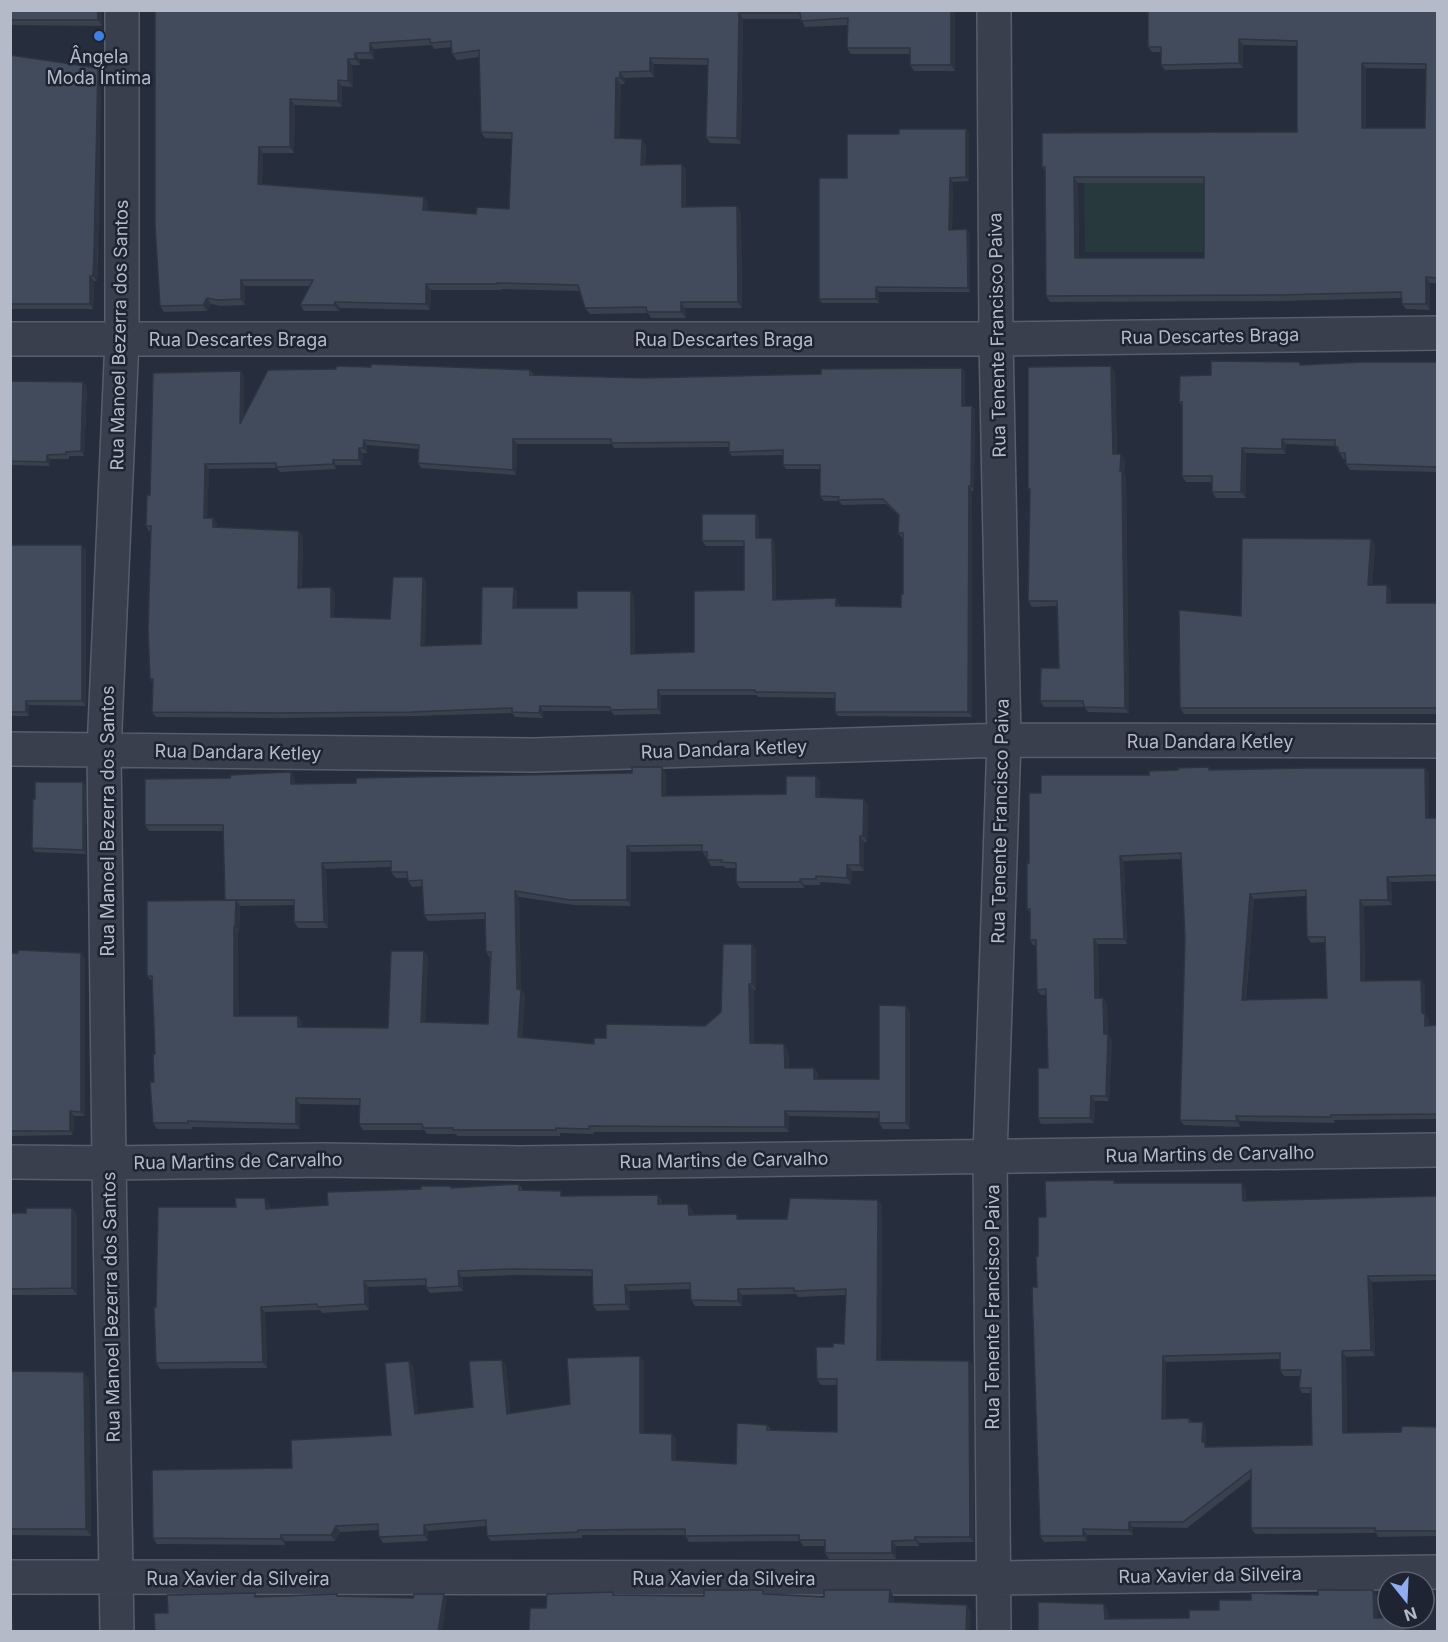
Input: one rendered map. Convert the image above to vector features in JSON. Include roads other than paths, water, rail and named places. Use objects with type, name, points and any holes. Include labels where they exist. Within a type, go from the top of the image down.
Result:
[{"type":"street","name":"Rua Manoel Bezerra dos Santos","points":[[117,1632],[104,751],[122,340],[122,10]]},
{"type":"street","name":"Rua Tenente Francisco Paiva","points":[[994,10],[996,339],[1004,740],[990,1156],[994,1632]]},
{"type":"street","name":"Rua Descartes Braga","points":[[10,339],[996,339],[1437,333]]},
{"type":"street","name":"Rua Dandara Ketley","points":[[10,750],[534,755],[1004,740],[1437,741]]},
{"type":"street","name":"Rua Martins de Carvalho","points":[[10,1162],[322,1160],[519,1163],[1437,1150]]},
{"type":"street","name":"Rua Xavier da Silveira","points":[[10,1577],[994,1578],[1437,1572]]},
{"type":"place","name":"Ângela Moda Íntima","points":[[99,36]]}]
